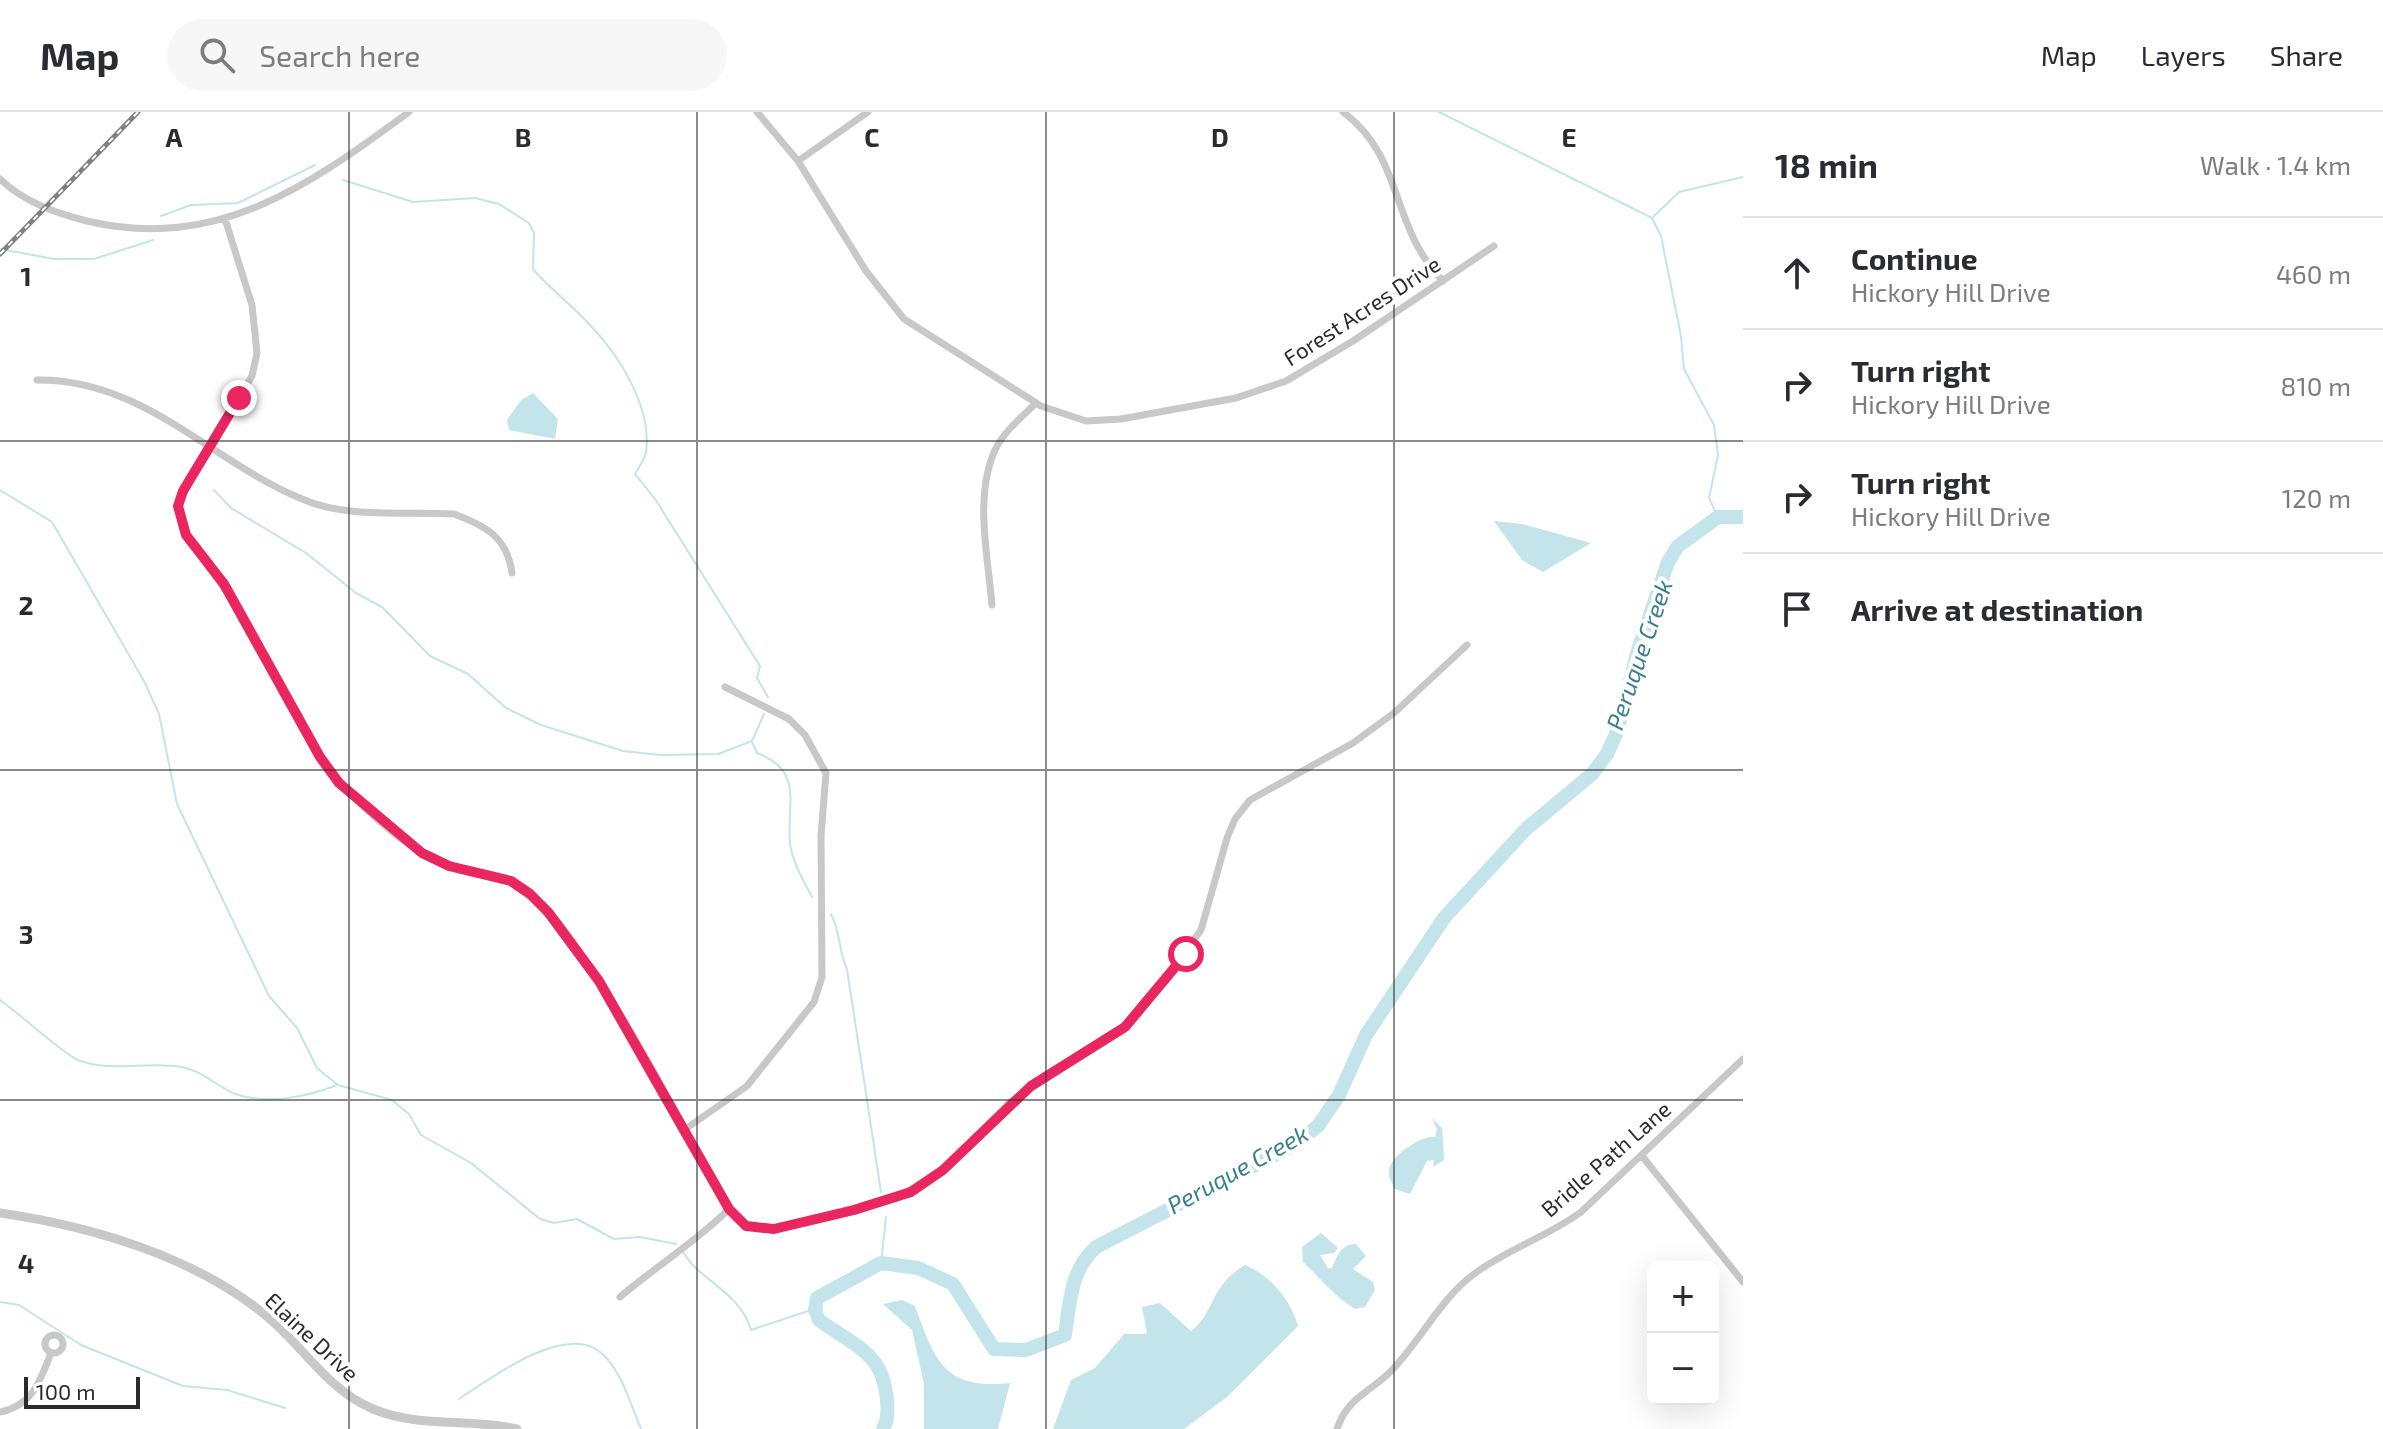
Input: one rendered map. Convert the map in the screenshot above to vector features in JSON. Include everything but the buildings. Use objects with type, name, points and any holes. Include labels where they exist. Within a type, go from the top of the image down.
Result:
[{"type":"street","points":[[0,179],[46,208],[102,224],[134,229],[180,227],[225,219],[304,186],[409,112]]},
{"type":"street","name":"Forest Acres Drive","points":[[757,112],[798,161],[866,271],[904,319],[1036,403],[1058,413],[1099,421],[1236,398],[1286,381],[1494,246]]},
{"type":"street","points":[[798,161],[868,112]]},
{"type":"street","points":[[1343,112],[1372,138],[1385,161],[1411,239],[1443,281]]},
{"type":"street","points":[[225,219],[252,305],[257,353],[252,376],[183,491],[178,506],[186,535],[238,608],[320,757],[349,793],[422,853],[449,866],[511,881],[530,894],[567,934],[599,981],[729,1209],[746,1226],[774,1229],[896,1198],[943,1170],[1010,1102],[1125,1027],[1140,1012],[1201,930],[1227,838],[1235,819],[1250,800],[1353,743],[1404,704],[1467,645]]},
{"type":"street","points":[[37,380],[69,380],[114,392],[209,444],[279,489],[325,507],[454,514],[470,520],[500,541],[509,552],[512,573]]},
{"type":"street","points":[[992,605],[985,524],[989,472],[996,449],[1009,429],[1036,403]]},
{"type":"street","points":[[684,1130],[747,1086],[814,1002],[822,977],[821,836],[826,773],[805,735],[789,719],[725,687]]},
{"type":"street","name":"Bridle Path Lane","points":[[1337,1429],[1356,1396],[1386,1376],[1472,1275],[1502,1256],[1556,1230],[1642,1156],[1743,1059]]},
{"type":"street","points":[[1642,1156],[1743,1282]]},
{"type":"street","points":[[620,1297],[689,1240],[709,1229],[729,1209]]},
{"type":"street","name":"Elaine Drive","points":[[0,1213],[75,1228],[127,1244],[205,1277],[263,1312],[338,1387],[375,1410],[408,1419],[517,1429]]},
{"type":"street","points":[[0,1412],[19,1406],[32,1395],[51,1353]]},
{"type":"water","points":[[533,393],[558,419],[555,439],[509,430],[507,420],[521,400]]},
{"type":"water","points":[[1494,521],[1522,524],[1591,543],[1543,572],[1522,560]]},
{"type":"water","points":[[1432,1118],[1442,1128],[1444,1160],[1433,1167],[1434,1160],[1427,1161],[1410,1194],[1395,1189],[1389,1175],[1391,1164],[1415,1143],[1435,1137],[1437,1129]]},
{"type":"water","points":[[1321,1233],[1338,1248],[1334,1253],[1320,1255],[1328,1268],[1332,1268],[1340,1252],[1347,1246],[1356,1244],[1366,1256],[1353,1269],[1373,1282],[1375,1290],[1365,1307],[1355,1309],[1347,1304],[1303,1262],[1302,1247]]},
{"type":"water","points":[[1245,1265],[1263,1275],[1278,1290],[1298,1326],[1227,1397],[1184,1429],[1053,1429],[1071,1380],[1095,1368],[1124,1334],[1147,1334],[1142,1307],[1160,1303],[1191,1331],[1204,1317],[1225,1282]]},
{"type":"water","points":[[902,1300],[915,1306],[929,1342],[945,1368],[970,1382],[1010,1383],[998,1429],[924,1429],[924,1384],[912,1330],[883,1304]]},
{"type":"waterway","points":[[1439,112],[1652,218],[1661,236],[1681,336],[1684,369],[1714,425],[1718,455],[1709,498],[1718,517]]},
{"type":"waterway","points":[[161,216],[191,205],[238,203],[315,165]]},
{"type":"waterway","points":[[1653,217],[1679,192],[1743,177]]},
{"type":"waterway","points":[[343,180],[413,202],[475,198],[499,204],[529,223],[534,233],[533,269],[601,338],[632,384],[647,435],[645,455],[635,474],[655,499],[760,666],[757,678],[768,697]]},
{"type":"waterway","points":[[0,249],[54,259],[94,259],[153,240]]},
{"type":"waterway","points":[[0,490],[52,522],[144,681],[159,714],[177,804],[269,996],[297,1028],[317,1068],[338,1085],[392,1100],[409,1114],[421,1135],[471,1163],[540,1219],[554,1223],[577,1219],[614,1239],[640,1237],[676,1244]]},
{"type":"waterway","points":[[214,490],[231,508],[306,553],[356,593],[382,607],[430,656],[468,674],[506,708],[541,725],[623,751],[660,755],[718,754],[752,741],[764,714]]},
{"type":"waterway","name":"Peruque Creek","points":[[883,1429],[887,1405],[879,1369],[864,1351],[819,1320],[815,1310],[817,1298],[881,1263],[918,1268],[953,1284],[994,1349],[1026,1350],[1065,1335],[1076,1277],[1087,1256],[1096,1247],[1288,1148],[1318,1126],[1339,1095],[1366,1035],[1444,918],[1526,829],[1592,774],[1607,754],[1617,732],[1638,650],[1668,562],[1678,546],[1718,517],[1743,517]]},
{"type":"waterway","points":[[752,742],[757,753],[772,760],[787,779],[791,851],[812,897]]},
{"type":"waterway","points":[[831,914],[847,969],[881,1192]]},
{"type":"waterway","points":[[0,1000],[71,1056],[90,1064],[181,1067],[196,1071],[235,1094],[260,1099],[300,1096],[337,1085]]},
{"type":"waterway","points":[[881,1263],[886,1217]]},
{"type":"waterway","points":[[684,1253],[699,1271],[738,1305],[751,1330],[811,1310],[817,1298]]},
{"type":"waterway","points":[[0,1302],[19,1305],[81,1345],[183,1386],[227,1390],[285,1408]]},
{"type":"waterway","points":[[459,1399],[527,1357],[567,1344],[585,1345],[600,1352],[614,1368],[641,1429]]},
{"type":"railway","points":[[0,254],[138,112]]},
{"type":"route","points":[[239,398],[183,491],[178,506],[181,521],[186,535],[224,584],[320,757],[339,783],[359,802],[422,853],[449,866],[511,881],[548,912],[599,981],[729,1209],[746,1226],[774,1229],[854,1210],[896,1198],[926,1183],[943,1170],[1010,1102],[1125,1027],[1186,954]]}]
